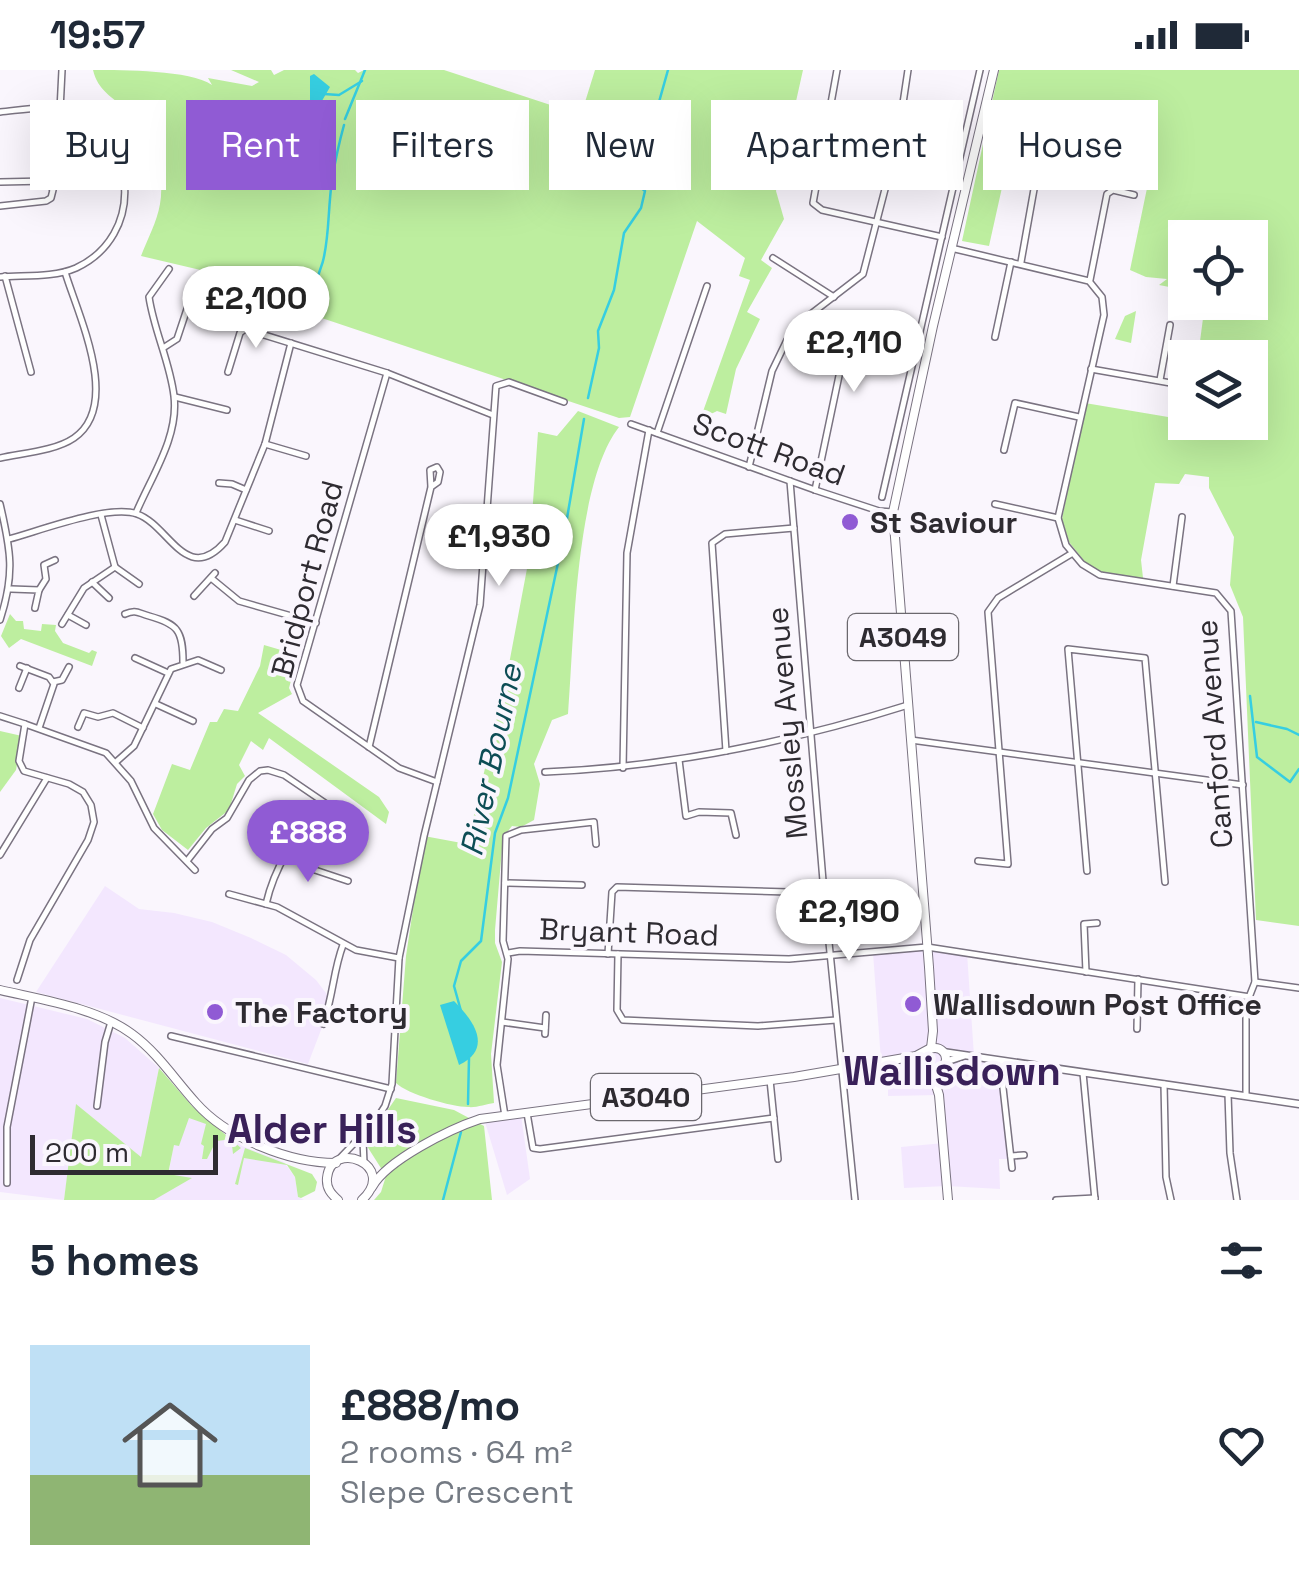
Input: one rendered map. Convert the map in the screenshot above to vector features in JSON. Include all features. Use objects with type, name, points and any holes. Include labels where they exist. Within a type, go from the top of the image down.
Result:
[{"type":"main road","name":"A3049","points":[[936,1050],[893,512],[994,70]]},
{"type":"main road","points":[[0,990],[111,1022],[131,1033],[197,1105],[224,1126],[258,1143],[309,1160],[337,1162],[352,1158],[366,1164],[400,1163]]},
{"type":"main road","points":[[939,1095],[944,1065],[936,1050],[924,1057],[939,1095],[948,1200]]},
{"type":"main road","name":"A3040","points":[[362,1200],[378,1176],[447,1131],[480,1120],[841,1070],[936,1050]]},
{"type":"main road","points":[[902,1058],[930,1069],[944,1065]]},
{"type":"main road","points":[[309,1160],[338,1200]]},
{"type":"main road","points":[[327,1182],[337,1162]]},
{"type":"main road","points":[[366,1164],[372,1187]]},
{"type":"street","points":[[60,100],[62,70]]},
{"type":"street","points":[[837,70],[813,202],[822,210],[942,237]]},
{"type":"street","points":[[750,467],[772,372],[786,340],[807,317],[863,274],[897,143],[908,70]]},
{"type":"street","points":[[882,498],[980,70]]},
{"type":"street","points":[[0,112],[30,111]]},
{"type":"street","points":[[0,182],[42,180],[50,182],[52,190],[46,201],[0,206]]},
{"type":"street","points":[[31,372],[3,276],[65,272],[90,260],[110,242],[122,219],[126,190]]},
{"type":"street","points":[[1020,264],[1034,190]]},
{"type":"street","points":[[1089,281],[1107,194],[1113,190],[1134,195]]},
{"type":"street","points":[[948,206],[960,209]]},
{"type":"street","points":[[951,248],[1089,281],[1099,291],[1104,308],[1058,518],[1071,554],[998,598],[988,612],[1008,864],[978,861]]},
{"type":"street","points":[[773,258],[834,296]]},
{"type":"street","points":[[994,337],[1011,262]]},
{"type":"street","points":[[136,514],[168,440],[175,397],[150,297],[169,269]]},
{"type":"street","points":[[0,458],[62,444],[75,437],[88,426],[97,404],[93,365],[65,272]]},
{"type":"street","points":[[657,433],[707,286]]},
{"type":"street","points":[[163,348],[177,339],[192,297]]},
{"type":"street","points":[[807,317],[834,350],[840,371],[815,490]]},
{"type":"street","points":[[1160,380],[1170,324]]},
{"type":"street","points":[[228,372],[244,329],[387,374],[493,416]]},
{"type":"street","points":[[8,539],[102,515],[136,514],[147,519],[183,553],[195,558],[210,555],[223,546],[264,444],[291,343]]},
{"type":"street","points":[[1090,369],[1168,382]]},
{"type":"street","name":"Bridport Road","points":[[387,374],[297,686],[298,694],[398,768],[436,782]]},
{"type":"street","points":[[366,1164],[361,1145],[391,1089],[400,958],[436,782],[480,605],[496,386],[508,382],[564,402]]},
{"type":"street","points":[[175,397],[226,410]]},
{"type":"street","points":[[1004,450],[1016,403],[1079,417]]},
{"type":"street","name":"Scott Road","points":[[631,424],[815,490],[893,512]]},
{"type":"street","points":[[623,768],[627,553],[649,430]]},
{"type":"street","points":[[264,444],[306,457]]},
{"type":"street","name":"Mossley Avenue","points":[[790,481],[824,893],[855,1200]]},
{"type":"street","points":[[219,483],[246,490]]},
{"type":"street","points":[[369,747],[431,487]]},
{"type":"street","points":[[0,504],[8,539],[10,588],[0,620]]},
{"type":"street","points":[[995,504],[1058,518]]},
{"type":"street","points":[[102,515],[115,567],[139,584]]},
{"type":"street","points":[[1173,586],[1182,517]]},
{"type":"street","points":[[235,520],[270,531]]},
{"type":"street","points":[[726,751],[712,543],[725,534],[794,528]]},
{"type":"street","name":"Canford Avenue","points":[[1071,554],[1100,575],[1216,594],[1231,612],[1255,982],[1245,1014],[1246,1096]]},
{"type":"street","points":[[35,608],[46,579],[44,565],[55,560]]},
{"type":"street","points":[[62,624],[78,595],[115,567]]},
{"type":"street","points":[[194,596],[213,575],[239,601],[316,623]]},
{"type":"street","points":[[92,582],[109,598]]},
{"type":"street","points":[[10,588],[39,590]]},
{"type":"street","points":[[125,614],[133,610],[164,618],[174,626],[182,638],[184,662]]},
{"type":"street","points":[[68,615],[86,625]]},
{"type":"street","points":[[1087,871],[1068,650],[1145,658],[1165,882]]},
{"type":"street","points":[[136,658],[168,674]]},
{"type":"street","points":[[116,762],[134,746],[168,674],[184,662],[206,661],[221,670]]},
{"type":"street","points":[[19,688],[24,667],[53,682],[54,690],[39,728]]},
{"type":"street","points":[[53,682],[62,680],[70,667]]},
{"type":"street","points":[[156,704],[193,720]]},
{"type":"street","points":[[544,772],[623,768],[679,760],[908,705]]},
{"type":"street","points":[[78,727],[84,713],[98,717],[113,712],[143,728]]},
{"type":"street","points":[[0,716],[106,754],[131,781],[154,828],[195,870]]},
{"type":"street","points":[[17,980],[30,940],[94,828],[93,811],[83,792],[27,774],[20,765],[25,724]]},
{"type":"street","points":[[911,740],[1243,785]]},
{"type":"street","points":[[679,760],[686,816],[720,812],[733,815],[736,836]]},
{"type":"street","points":[[187,861],[226,818],[249,780],[260,771],[284,775],[350,820]]},
{"type":"street","points":[[0,856],[47,778]]},
{"type":"street","points":[[266,904],[271,880],[288,848],[321,802]]},
{"type":"street","points":[[505,1116],[498,1065],[508,954],[503,940],[506,836],[511,832],[594,822],[596,844]]},
{"type":"street","points":[[288,848],[315,870],[348,881]]},
{"type":"street","points":[[504,883],[582,885]]},
{"type":"street","points":[[608,954],[612,892],[618,887],[824,893]]},
{"type":"street","points":[[229,894],[276,907],[343,944],[400,958]]},
{"type":"street","points":[[1086,972],[1084,924],[1097,922]]},
{"type":"street","points":[[323,1024],[332,1001],[336,964],[343,944]]},
{"type":"street","name":"Bryant Road","points":[[508,954],[520,951],[778,960],[928,947],[1250,996]]},
{"type":"street","points":[[618,954],[618,1010],[623,1020],[758,1026],[836,1020]]},
{"type":"street","points":[[1137,1029],[1138,979]]},
{"type":"street","points":[[1255,982],[1299,988]]},
{"type":"street","points":[[7,1182],[9,1118],[32,998]]},
{"type":"street","points":[[502,1022],[545,1031],[546,1015]]},
{"type":"street","points":[[97,1106],[104,1042],[111,1022]]},
{"type":"street","points":[[172,1036],[391,1089]]},
{"type":"street","points":[[936,1050],[1299,1104]]},
{"type":"street","points":[[944,1065],[964,1056]]},
{"type":"street","points":[[1000,1061],[1012,1168]]},
{"type":"street","points":[[1056,1200],[1095,1199],[1084,1073]]},
{"type":"street","points":[[770,1080],[778,1159]]},
{"type":"street","points":[[1164,1084],[1166,1178],[1171,1200]]},
{"type":"street","points":[[1228,1094],[1230,1153],[1238,1200]]},
{"type":"street","points":[[527,1113],[530,1142],[533,1148],[540,1149],[774,1118]]},
{"type":"street","points":[[0,1116],[9,1118]]},
{"type":"street","points":[[337,1162],[369,1128]]},
{"type":"street","points":[[1011,1156],[1024,1155]]},
{"type":"shaded area","points":[[105,886],[139,909],[212,922],[251,938],[286,955],[316,980],[332,1001],[308,1064],[36,992]]},
{"type":"shaded area","points":[[927,947],[967,953],[974,1056],[1000,1061],[1011,1159],[999,1159],[1000,1189],[904,1188],[901,1147],[944,1143],[939,1095],[888,1096],[893,1059],[881,1060],[873,953]]},
{"type":"shaded area","points":[[0,998],[87,1019],[125,1038],[159,1068],[142,1158],[77,1105],[64,1200],[0,1192]]},
{"type":"shaded area","points":[[192,1106],[242,1146],[284,1162],[295,1177],[298,1197],[304,1200],[154,1200],[165,1192],[174,1144],[179,1145]]},
{"type":"shaded area","points":[[521,1115],[530,1179],[507,1195],[485,1122]]},
{"type":"green space","points":[[93,70],[156,72],[188,76],[212,85],[208,78],[252,86],[259,82],[231,70],[271,70],[274,75],[284,70],[444,70],[549,104],[549,190],[691,190],[691,100],[586,100],[595,70],[803,70],[796,100],[711,100],[711,190],[776,190],[784,219],[761,260],[772,268],[747,312],[760,319],[736,369],[726,414],[711,414],[704,434],[696,431],[750,280],[739,276],[745,258],[697,221],[630,417],[619,418],[286,306],[289,300],[209,272],[141,256],[154,224],[161,190],[166,190],[166,100],[115,100]]},
{"type":"green space","points":[[999,70],[1299,70],[1299,926],[1256,920],[1243,617],[1230,585],[1234,537],[1209,488],[1209,477],[1185,474],[1179,484],[1155,483],[1141,560],[1143,578],[1109,575],[1089,567],[1069,542],[1062,519],[1085,403],[1168,417],[1168,440],[1268,440],[1268,340],[1200,340],[1203,320],[1268,320],[1268,220],[1168,220],[1168,287],[1159,285],[1167,279],[1146,277],[1130,270],[1147,190],[1158,190],[1158,100],[993,100]]},
{"type":"green space","points":[[983,144],[983,190],[1001,190],[989,246],[962,241]]},
{"type":"green space","points":[[1136,311],[1131,343],[1115,339],[1125,316]]},
{"type":"green space","points":[[578,411],[619,427],[604,452],[585,523],[568,714],[552,720],[534,764],[540,784],[534,820],[521,827],[512,826],[503,837],[495,930],[502,962],[491,1054],[494,1103],[461,1106],[419,1095],[396,1083],[406,956],[424,836],[467,844],[506,680],[529,558],[538,432],[557,436]]},
{"type":"green space","points":[[10,614],[16,621],[23,621],[24,629],[41,631],[42,624],[56,625],[55,631],[63,643],[89,653],[97,652],[92,666],[21,639],[9,648],[1,636]]},
{"type":"green space","points":[[264,645],[298,655],[289,688],[292,694],[258,713],[379,797],[389,812],[386,824],[269,738],[263,750],[251,741],[239,765],[245,776],[237,784],[229,810],[206,828],[188,850],[162,830],[153,814],[172,764],[190,770],[210,722],[217,722],[224,709],[238,711],[260,666]]},
{"type":"green space","points":[[0,731],[22,736],[16,770],[0,792]]},
{"type":"green space","points":[[159,1068],[192,1106],[241,1148],[233,1154],[232,1145],[225,1140],[216,1141],[207,1159],[202,1159],[206,1124],[189,1118],[179,1146],[174,1145],[168,1174],[192,1178],[154,1200],[64,1200],[76,1104],[141,1157]]},
{"type":"green space","points":[[396,1098],[454,1110],[484,1126],[492,1200],[374,1200],[386,1176],[365,1143]]},
{"type":"green space","points":[[245,1148],[312,1174],[317,1182],[315,1191],[298,1197],[295,1177],[287,1165],[244,1158],[238,1185],[235,1184]]},
{"type":"water","points":[[314,74],[330,87],[322,100],[310,100],[310,76]]},
{"type":"water","points":[[454,1001],[473,1025],[478,1042],[470,1058],[459,1065],[440,1005]]},
{"type":"waterway","points":[[345,119],[365,70]]},
{"type":"waterway","name":"River Bourne","points":[[588,398],[599,348],[598,331],[614,290],[624,233],[641,208],[645,191],[640,187],[649,168],[668,70]]},
{"type":"waterway","points":[[324,94],[339,95],[362,81]]},
{"type":"waterway","points":[[298,307],[310,292],[323,262],[332,180],[344,125]]},
{"type":"waterway","name":"River Bourne","points":[[461,1011],[454,986],[461,961],[481,941],[495,833],[508,798],[565,530],[584,419]]},
{"type":"waterway","points":[[1250,696],[1257,757],[1290,782],[1299,769]]},
{"type":"waterway","points":[[1256,722],[1299,735]]},
{"type":"waterway","name":"River Bourne","points":[[468,1104],[469,1058]]},
{"type":"waterway","name":"River Bourne","points":[[443,1200],[461,1132]]},
{"type":"place","name":"St Saviour","points":[[850,522]]},
{"type":"place","name":"Wallisdown Post Office","points":[[913,1004]]},
{"type":"place","name":"The Factory","points":[[215,1012]]},
{"type":"district","name":"Wallisdown","points":[[952,1071]]},
{"type":"district","name":"Alder Hills","points":[[322,1129]]}]
